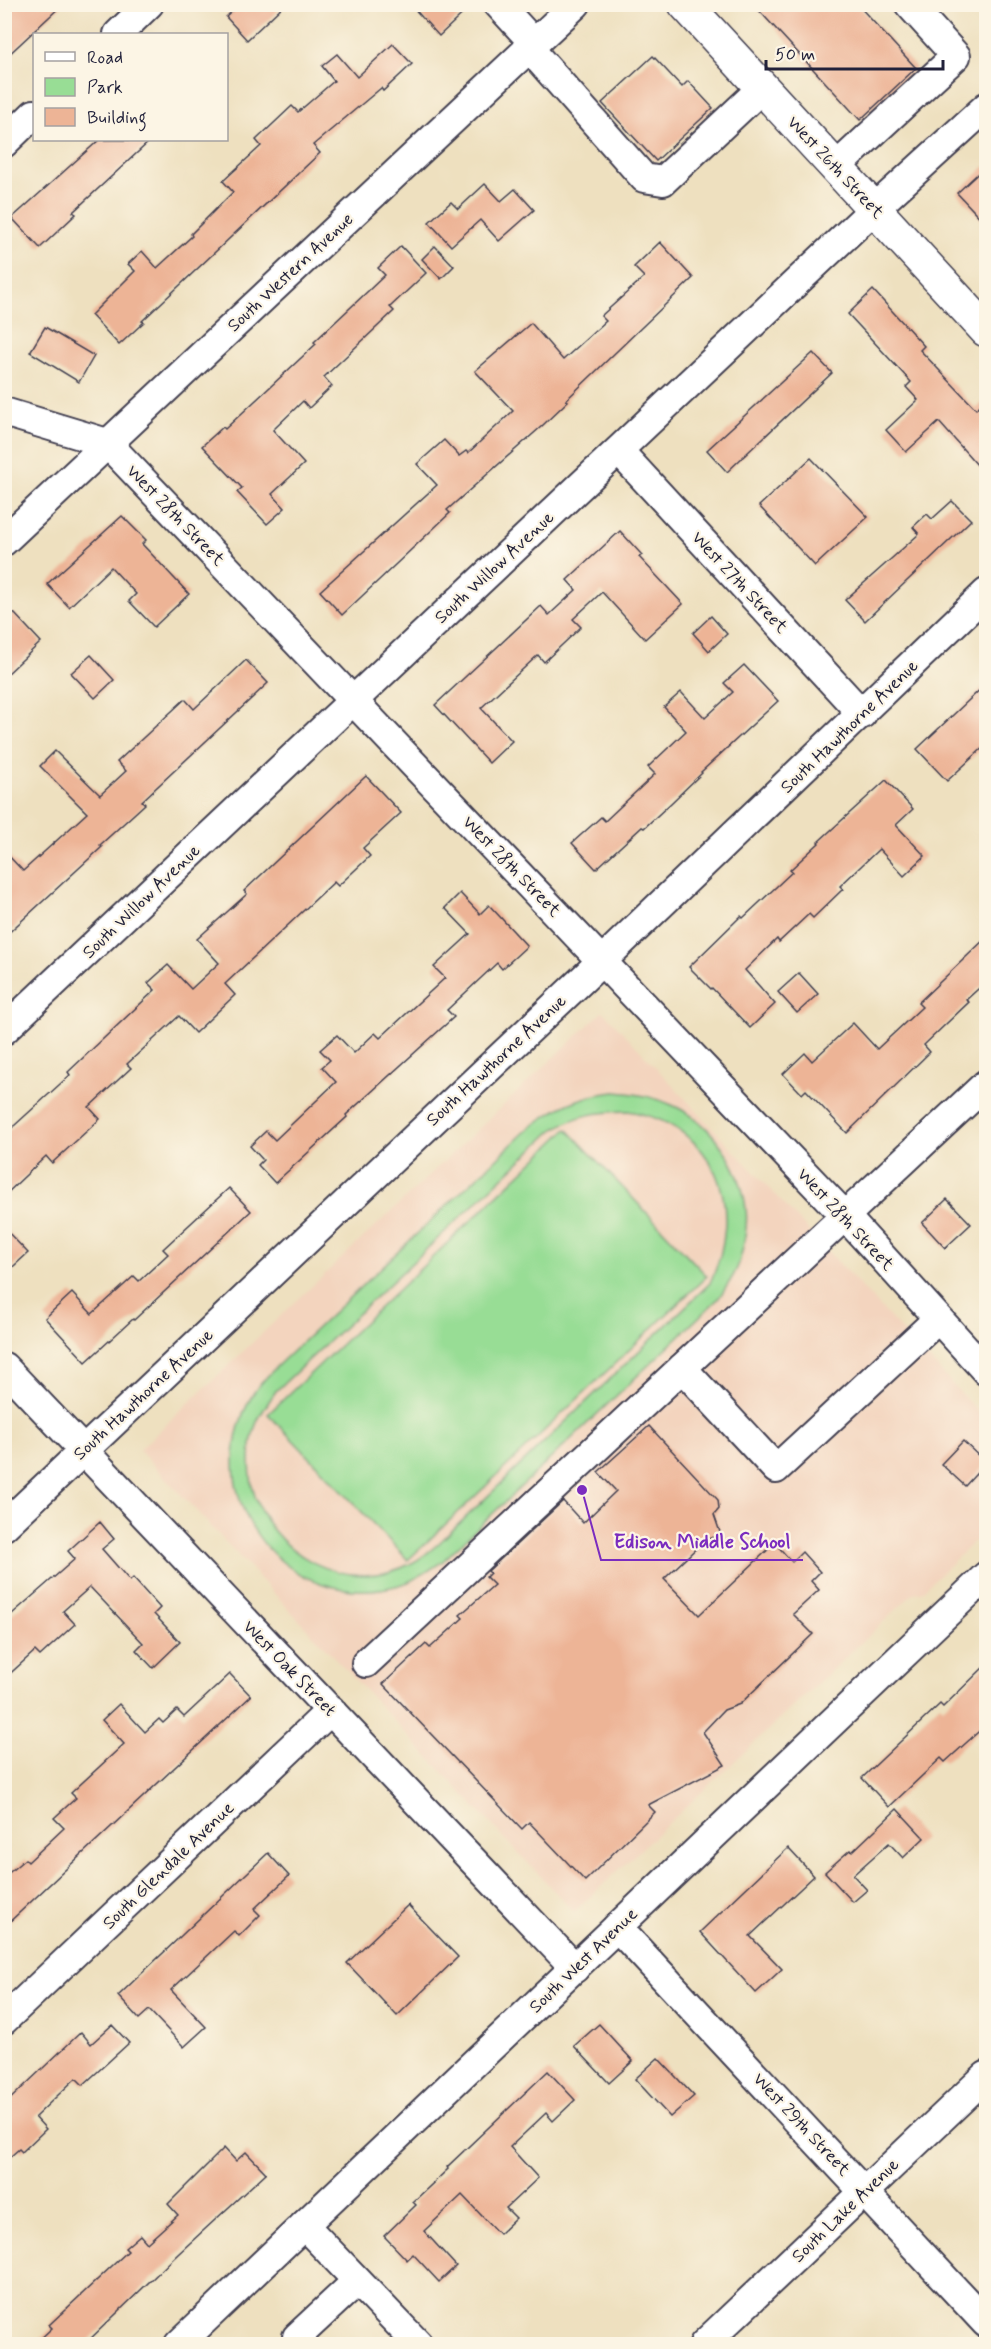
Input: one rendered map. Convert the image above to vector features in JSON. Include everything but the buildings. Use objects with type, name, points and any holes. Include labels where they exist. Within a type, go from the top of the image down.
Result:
[{"type":"main road","name":"West 26th Street","points":[[685,4],[987,330]]},
{"type":"street","points":[[119,33],[149,4]]},
{"type":"street","name":"South Western Avenue","points":[[4,541],[576,4]]},
{"type":"street","points":[[836,167],[956,56],[909,4]]},
{"type":"street","points":[[504,6],[532,46],[644,178],[663,181],[762,88]]},
{"type":"street","name":"South Willow Avenue","points":[[4,1030],[874,208],[987,107]]},
{"type":"street","points":[[4,143],[33,115]]},
{"type":"street","name":"West 28th Street","points":[[4,412],[107,443],[845,1216],[987,1371]]},
{"type":"street","name":"West 27th Street","points":[[619,451],[862,714]]},
{"type":"street","name":"South Hawthorne Avenue","points":[[4,1526],[987,593]]},
{"type":"street","points":[[366,1663],[987,1084]]},
{"type":"street","points":[[682,1368],[776,1469],[938,1318]]},
{"type":"street","name":"West Oak Street","points":[[4,1367],[575,1968]]},
{"type":"street","name":"South West Avenue","points":[[179,2344],[985,1581]]},
{"type":"street","name":"South Glendale Avenue","points":[[4,2020],[331,1710]]},
{"type":"street","name":"West 29th Street","points":[[617,1927],[987,2323]]},
{"type":"street","name":"South Lake Avenue","points":[[704,2344],[987,2076]]},
{"type":"street","points":[[304,2225],[418,2344]]},
{"type":"street","points":[[297,2344],[297,2337],[357,2281]]},
{"type":"shaded area","points":[[603,1011],[986,1420],[986,1530],[921,1592],[914,1593],[574,1912],[139,1450]]},
{"type":"green space","points":[[615,1092],[637,1094],[672,1105],[700,1122],[722,1147],[738,1177],[746,1209],[745,1236],[741,1256],[727,1286],[718,1299],[443,1561],[429,1570],[403,1584],[361,1590],[322,1584],[289,1567],[262,1541],[243,1509],[235,1472],[237,1433],[255,1390],[277,1366],[528,1129],[568,1104]],"holes":[[[628,1111],[659,1120],[683,1133],[703,1152],[716,1174],[723,1199],[725,1226],[720,1254],[710,1283],[438,1544],[419,1559],[388,1572],[362,1575],[337,1571],[314,1563],[292,1549],[274,1531],[260,1510],[251,1477],[250,1453],[254,1429],[276,1391],[553,1130],[580,1117],[608,1112]]]},
{"type":"green space","points":[[567,1129],[707,1276],[408,1560],[268,1414]]},
{"type":"place","name":"Edison Middle School","points":[[582,1490]]}]
